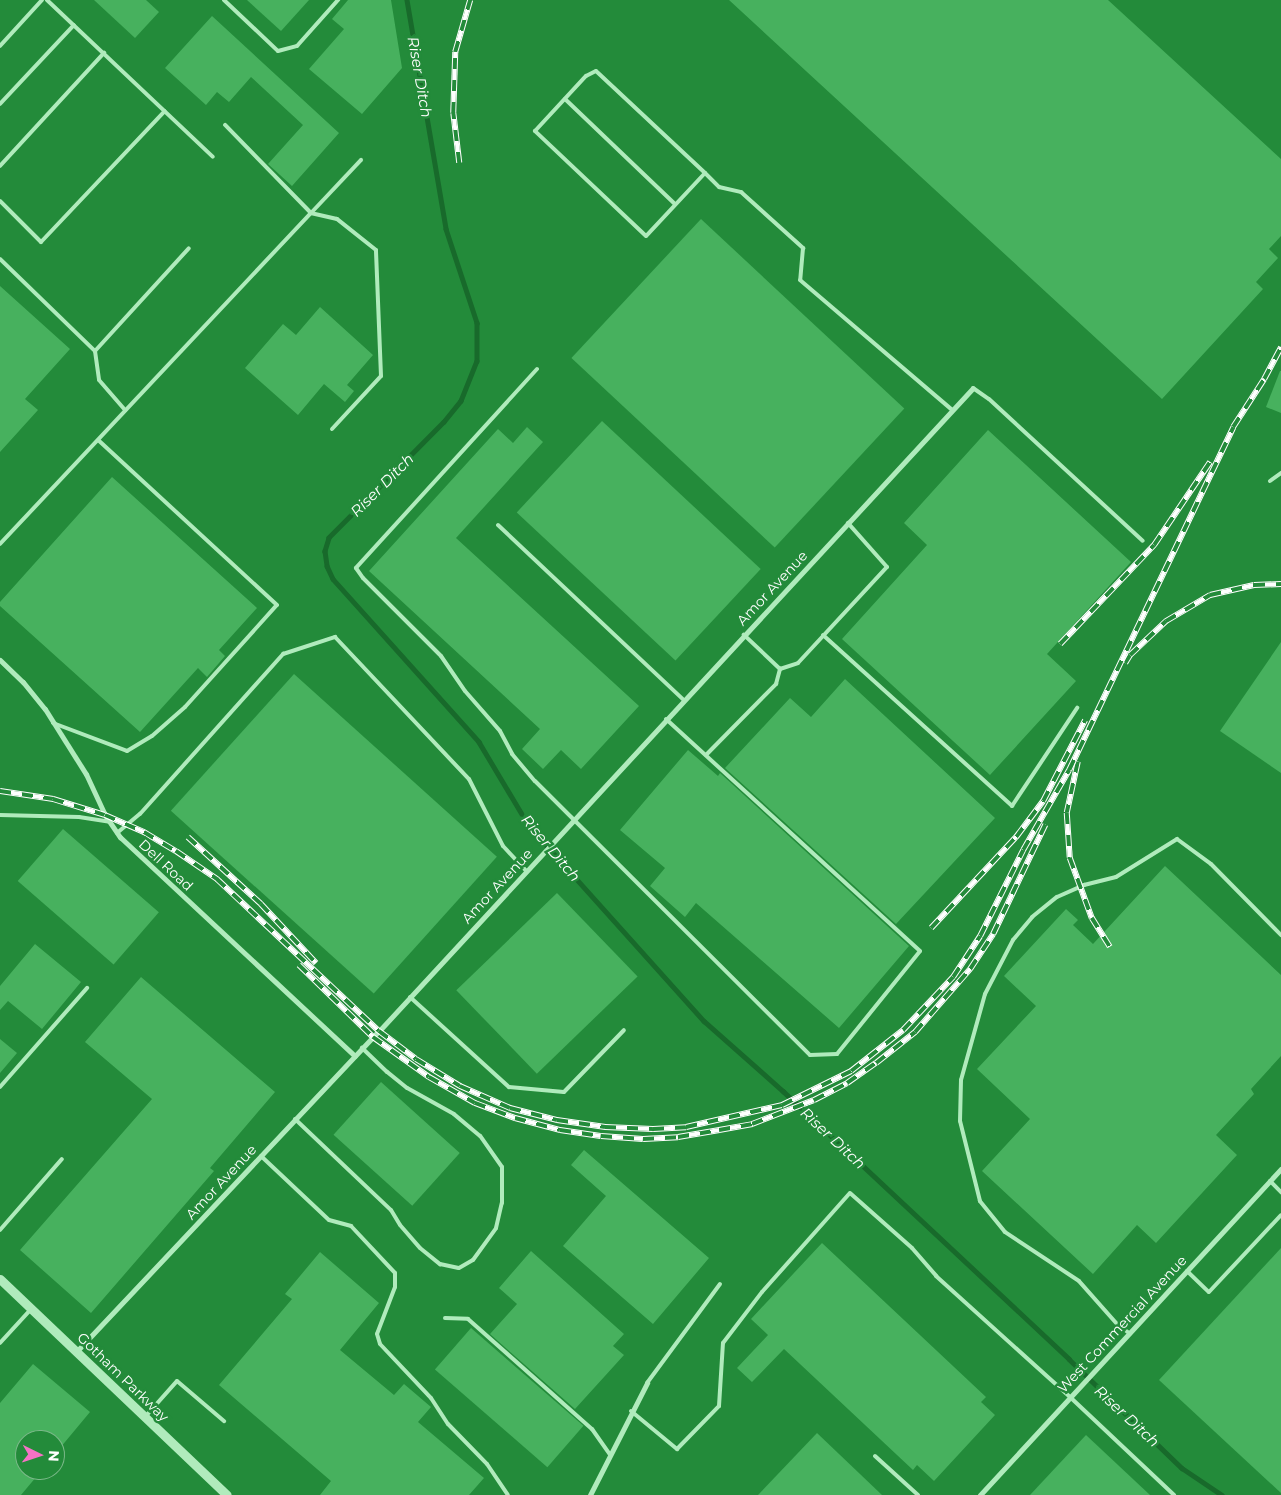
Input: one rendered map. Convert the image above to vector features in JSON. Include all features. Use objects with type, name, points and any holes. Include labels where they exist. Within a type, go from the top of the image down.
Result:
[{"type":"street","name":"Amor Avenue","points":[[76,1352],[410,997],[973,388]]},
{"type":"street","name":"Dell Road","points":[[0,660],[23,682],[53,722],[86,774],[110,822],[118,833],[355,1056]]},
{"type":"street","name":"West Commercial Avenue","points":[[980,1495],[1281,1170]]},
{"type":"street","name":"Gotham Parkway","points":[[0,1280],[226,1495]]},
{"type":"street","points":[[590,1495],[631,1411],[647,1383]]},
{"type":"lane","points":[[0,46],[42,0]]},
{"type":"lane","points":[[47,0],[213,156]]},
{"type":"lane","points":[[224,0],[278,51],[297,46],[338,0]]},
{"type":"lane","points":[[0,104],[74,25]]},
{"type":"lane","points":[[0,166],[104,53]]},
{"type":"lane","points":[[705,173],[646,236],[535,131],[586,76],[596,71],[705,173],[719,187],[741,192],[803,248],[800,280],[952,410]]},
{"type":"lane","points":[[565,99],[676,204]]},
{"type":"lane","points":[[0,200],[42,242],[165,111]]},
{"type":"lane","points":[[225,125],[311,213],[338,219],[376,250],[381,376],[332,429]]},
{"type":"lane","points":[[0,544],[361,160]]},
{"type":"lane","points":[[95,351],[188,248]]},
{"type":"lane","points":[[0,259],[95,351],[99,380],[125,410]]},
{"type":"lane","points":[[537,369],[356,568],[363,578],[441,656],[465,691],[500,732],[512,754],[535,781],[810,1054],[838,1054],[920,951],[666,719]]},
{"type":"lane","points":[[973,388],[990,399],[1142,541]]},
{"type":"lane","points":[[53,722],[127,751],[152,736],[185,707],[277,605],[98,440]]},
{"type":"lane","points":[[1270,481],[1281,473]]},
{"type":"lane","points":[[780,669],[798,663],[886,567],[848,523]]},
{"type":"lane","points":[[498,525],[684,700]]},
{"type":"lane","points":[[744,635],[780,669]]},
{"type":"lane","points":[[824,635],[1012,806],[1077,708]]},
{"type":"lane","points":[[118,833],[140,814],[283,654],[334,637],[470,780],[503,846],[526,871]]},
{"type":"lane","points":[[706,755],[776,684],[780,669]]},
{"type":"lane","points":[[0,814],[79,817],[110,822]]},
{"type":"lane","points":[[1129,1334],[1117,1324],[1079,1281],[1005,1232],[980,1201],[960,1121],[961,1080],[985,994],[1013,940],[1032,917],[1057,897],[1084,885],[1116,877],[1177,839],[1211,864],[1281,935]]},
{"type":"lane","points":[[0,1087],[87,988]]},
{"type":"lane","points":[[410,997],[509,1087],[564,1092],[624,1030]]},
{"type":"lane","points":[[295,1119],[391,1210],[400,1225],[420,1248],[440,1264],[459,1268],[473,1260],[496,1228],[502,1203],[502,1167],[480,1136],[454,1114],[408,1088],[387,1072],[362,1048]]},
{"type":"lane","points":[[261,1156],[329,1220],[351,1226],[394,1272],[394,1287],[377,1334],[380,1344],[431,1398],[448,1424],[487,1464],[508,1495]]},
{"type":"lane","points":[[0,1230],[62,1159]]},
{"type":"lane","points":[[1270,1181],[1281,1192]]},
{"type":"lane","points":[[631,1411],[677,1449],[719,1406],[723,1343],[762,1292],[850,1193],[912,1248],[936,1276],[1070,1396],[1174,1495]]},
{"type":"lane","points":[[1187,1271],[1209,1292],[1281,1215]]},
{"type":"lane","points":[[647,1383],[720,1284]]},
{"type":"lane","points":[[0,1343],[31,1309]]},
{"type":"lane","points":[[445,1318],[468,1319],[592,1429],[610,1455]]},
{"type":"lane","points":[[145,1417],[177,1381],[224,1421]]},
{"type":"lane","points":[[875,1456],[918,1495]]},
{"type":"building","points":[[94,0],[146,0],[159,12],[135,38]]},
{"type":"building","points":[[247,0],[309,0],[281,31]]},
{"type":"building","points":[[348,0],[391,0],[402,68],[362,114],[309,69],[344,29],[332,19]]},
{"type":"building","points":[[729,0],[1108,0],[1281,159],[1281,236],[1269,249],[1278,258],[1256,282],[1263,289],[1162,399]]},
{"type":"building","points":[[212,16],[339,133],[292,186],[268,164],[303,125],[251,77],[229,102],[217,92],[206,105],[165,68]]},
{"type":"building","points":[[701,219],[904,409],[775,548],[571,358]]},
{"type":"building","points":[[0,286],[70,349],[25,399],[38,410],[0,452]]},
{"type":"building","points":[[320,307],[373,355],[347,385],[354,391],[345,402],[324,384],[298,415],[245,368],[283,324],[296,335]]},
{"type":"building","points":[[1281,371],[1281,413],[1266,407]]},
{"type":"building","points":[[602,421],[761,569],[675,660],[517,512]]},
{"type":"building","points":[[527,427],[543,442],[456,538],[639,706],[581,769],[561,750],[543,769],[522,749],[540,729],[369,571],[498,429],[513,443]]},
{"type":"building","points":[[988,430],[1131,562],[1047,654],[1076,681],[990,775],[842,639],[927,545],[904,523]]},
{"type":"building","points":[[112,477],[257,608],[219,650],[225,656],[207,677],[198,668],[140,732],[0,606],[0,602]]},
{"type":"building","points":[[1281,642],[1281,773],[1220,731]]},
{"type":"building","points":[[294,674],[497,857],[374,993],[171,811]]},
{"type":"building","points":[[845,679],[995,818],[896,924],[725,768],[790,698],[811,717]]},
{"type":"building","points":[[688,750],[718,776],[720,773],[909,946],[839,1028],[696,903],[685,917],[650,886],[665,868],[620,830]]},
{"type":"building","points":[[63,829],[159,912],[114,964],[18,881]]},
{"type":"building","points":[[1165,866],[1281,975],[1281,1056],[1251,1089],[1254,1094],[1216,1135],[1237,1155],[1156,1243],[1137,1225],[1093,1274],[982,1171],[1030,1119],[977,1069],[1036,1006],[1004,976],[1066,909],[1078,920],[1073,925],[1093,944]]},
{"type":"building","points":[[557,893],[638,976],[537,1074],[456,990]]},
{"type":"building","points":[[35,944],[81,982],[42,1029],[8,1001],[0,1010],[0,986]]},
{"type":"building","points":[[141,977],[275,1092],[210,1168],[214,1171],[91,1313],[20,1250],[152,1099],[85,1042]]},
{"type":"building","points":[[0,1039],[17,1053],[0,1073]]},
{"type":"building","points":[[381,1082],[460,1153],[412,1206],[333,1135]]},
{"type":"building","points":[[584,1150],[709,1258],[653,1324],[563,1246],[606,1196],[571,1165]]},
{"type":"building","points":[[822,1243],[986,1397],[981,1402],[995,1415],[934,1481],[917,1465],[913,1470],[784,1349],[752,1382],[737,1368],[768,1335],[751,1319]]},
{"type":"building","points":[[1281,1248],[1281,1493],[1159,1380]]},
{"type":"building","points":[[531,1251],[624,1334],[613,1346],[624,1355],[575,1409],[490,1334],[517,1304],[499,1288]]},
{"type":"building","points":[[320,1252],[379,1303],[340,1350],[394,1395],[404,1384],[431,1407],[418,1422],[484,1478],[469,1495],[320,1495],[331,1481],[219,1385],[292,1299],[285,1294]]},
{"type":"building","points":[[471,1328],[583,1426],[547,1467],[435,1370]]},
{"type":"building","points":[[33,1364],[90,1412],[65,1442],[65,1430],[15,1430],[15,1480],[34,1480],[21,1495],[0,1495],[0,1403]]},
{"type":"building","points":[[817,1433],[882,1495],[758,1495]]},
{"type":"building","points":[[1086,1435],[1150,1495],[1030,1495]]},
{"type":"waterway","name":"Riser Ditch","points":[[407,0],[446,229],[477,323],[477,361],[461,401],[444,422],[329,538],[325,551],[327,566],[333,579],[479,742],[529,826],[704,1021],[783,1091],[1069,1359],[1182,1468],[1222,1495]]},
{"type":"railway","points":[[459,163],[453,113],[455,52],[470,0]]},
{"type":"railway","points":[[0,791],[53,799],[105,815],[144,832],[176,851],[217,879],[379,1031],[416,1059],[460,1086],[510,1108],[557,1120],[605,1127],[653,1129],[686,1127],[782,1105],[851,1071],[903,1030],[953,977],[980,936],[1023,850],[1069,770],[1233,427],[1264,379],[1281,347]]},
{"type":"railway","points":[[1060,644],[1154,545],[1210,462]]},
{"type":"railway","points":[[1125,663],[1130,655],[1166,621],[1210,595],[1254,585],[1281,584]]},
{"type":"railway","points":[[931,928],[1016,837],[1043,801],[1085,720]]},
{"type":"railway","points":[[1078,762],[1067,813],[1070,858],[1092,918],[1110,947]]},
{"type":"railway","points":[[299,965],[373,1037],[429,1077],[475,1103],[515,1118],[560,1130],[601,1136],[643,1139],[678,1137],[752,1124],[814,1100],[847,1083],[915,1032],[970,969],[993,934],[1045,825]]},
{"type":"railway","points":[[188,837],[261,904],[316,963]]}]
